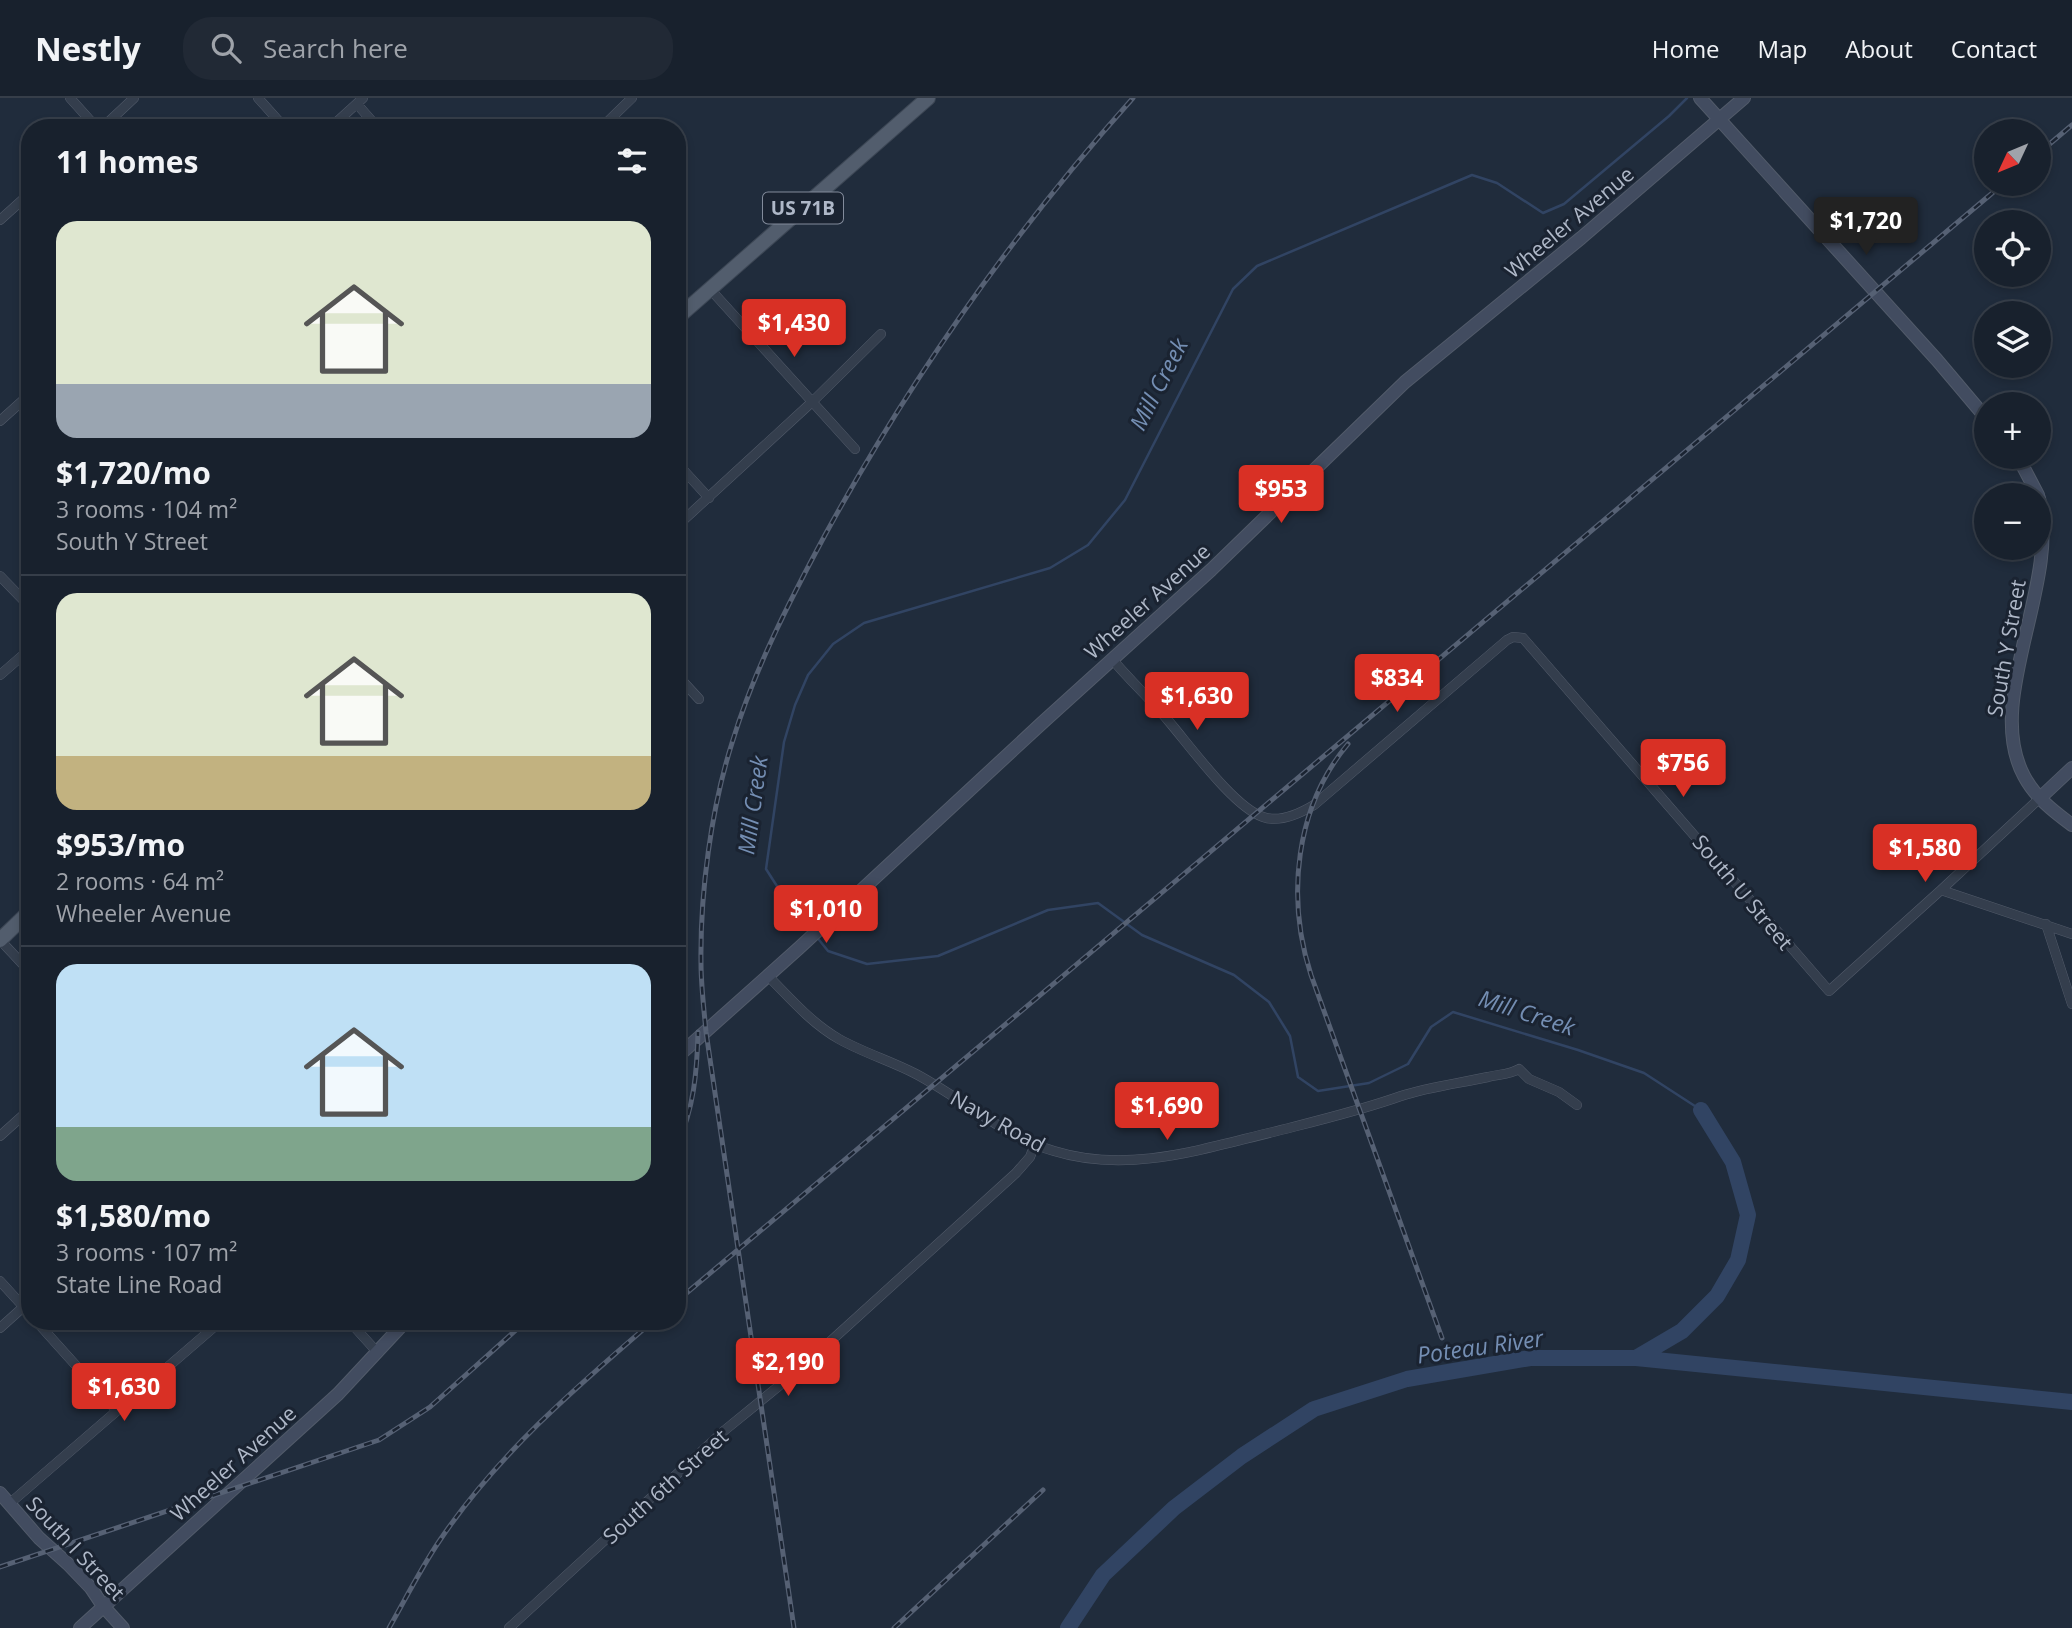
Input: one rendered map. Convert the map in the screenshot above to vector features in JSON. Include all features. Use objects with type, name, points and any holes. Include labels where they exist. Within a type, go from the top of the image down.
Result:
[{"type":"main road","name":"US 71B","points":[[686,310],[928,98]]},
{"type":"main road","points":[[1700,98],[1974,404]]},
{"type":"main road","name":"Wheeler Avenue","points":[[686,1049],[1211,570],[1405,382],[1581,238],[1744,98]]},
{"type":"main road","name":"South Y Street","points":[[2042,560],[2011,712],[2011,738],[2019,765],[2040,798],[2072,825]]},
{"type":"main road","points":[[2040,798],[2072,768]]},
{"type":"main road","points":[[0,940],[21,920]]},
{"type":"main road","name":"Wheeler Avenue","points":[[80,1628],[338,1394],[398,1330]]},
{"type":"main road","name":"South I Street","points":[[0,1493],[39,1538],[91,1588],[123,1628]]},
{"type":"street","points":[[70,98],[90,119]]},
{"type":"street","points":[[110,119],[134,98]]},
{"type":"street","points":[[258,98],[277,119]]},
{"type":"street","points":[[610,119],[632,98]]},
{"type":"street","points":[[340,119],[360,101],[372,119]]},
{"type":"street","points":[[0,220],[21,201]]},
{"type":"street","points":[[710,289],[855,449]]},
{"type":"street","points":[[686,518],[813,402],[881,334]]},
{"type":"street","points":[[0,421],[21,402]]},
{"type":"street","points":[[686,473],[709,498]]},
{"type":"street","points":[[0,576],[21,598]]},
{"type":"street","name":"South U Street","points":[[1112,659],[1236,800],[1264,818],[1278,819],[1294,816],[1314,805],[1507,640],[1518,636],[1528,642],[1829,990],[1941,890]]},
{"type":"street","points":[[0,675],[21,657]]},
{"type":"street","points":[[686,685],[699,699]]},
{"type":"street","points":[[2040,798],[1941,890],[2072,934]]},
{"type":"street","points":[[2046,924],[2072,1004]]},
{"type":"street","points":[[0,940],[21,962]]},
{"type":"street","name":"Navy Road","points":[[768,976],[816,1024],[829,1033],[915,1074],[1001,1128],[1054,1152],[1126,1161],[1171,1156],[1377,1106],[1413,1093],[1506,1075],[1519,1069],[1529,1079],[1559,1092],[1577,1105]]},
{"type":"street","points":[[0,1136],[21,1117]]},
{"type":"street","name":"South 6th Street","points":[[509,1628],[725,1430],[801,1368],[1016,1173],[1030,1157],[1035,1144]]},
{"type":"street","points":[[0,1281],[21,1300]]},
{"type":"street","points":[[0,1328],[21,1312]]},
{"type":"street","points":[[44,1330],[116,1410]]},
{"type":"street","points":[[9,1504],[210,1330]]},
{"type":"street","points":[[357,1330],[378,1353]]},
{"type":"waterway","name":"Mill Creek","points":[[812,931],[791,908],[766,869],[784,742],[795,705],[808,675],[833,644],[864,623],[1050,568],[1088,545],[1125,500],[1233,289],[1257,266],[1472,175],[1497,183],[1543,213],[1564,204],[1687,98]]},
{"type":"waterway","name":"Mill Creek","points":[[816,936],[828,951],[867,964],[938,956],[1048,910],[1098,903],[1142,935],[1234,975],[1269,1002],[1290,1036],[1298,1077],[1318,1091],[1369,1083],[1408,1064],[1431,1027],[1453,1012],[1644,1073],[1701,1110]]},
{"type":"waterway","name":"Mill Creek","points":[[1636,1358],[1682,1331],[1717,1296],[1738,1260],[1748,1215],[1733,1162],[1701,1110]]},
{"type":"waterway","name":"Poteau River","points":[[1068,1628],[1103,1575],[1174,1508],[1242,1456],[1314,1409],[1407,1379],[1530,1358],[1636,1358],[2072,1402]]},
{"type":"railway","points":[[794,1628],[706,1032],[701,963],[702,909],[718,796],[741,716],[773,637],[858,477],[929,363],[1006,253],[1133,98]]},
{"type":"railway","points":[[2051,143],[2072,125]]},
{"type":"railway","points":[[686,1293],[1989,196]]},
{"type":"railway","points":[[1348,744],[1330,769],[1306,824],[1298,885],[1303,946],[1311,975],[1442,1338]]},
{"type":"railway","points":[[686,1120],[694,1090],[698,1032]]},
{"type":"railway","points":[[0,1567],[379,1440],[430,1407],[516,1330]]},
{"type":"railway","points":[[389,1628],[433,1551],[487,1479],[539,1423],[643,1330]]},
{"type":"railway","points":[[894,1628],[1043,1490]]}]
